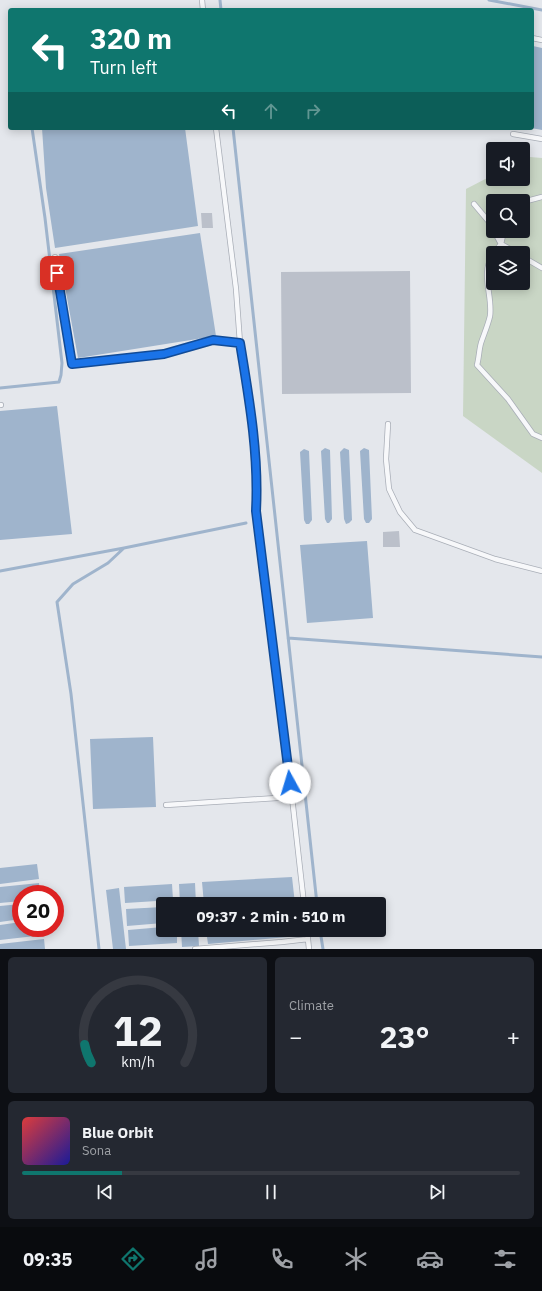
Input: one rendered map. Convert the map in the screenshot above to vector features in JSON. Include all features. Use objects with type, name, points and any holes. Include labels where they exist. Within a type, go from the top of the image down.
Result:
[{"type":"lane","points":[[216,130],[236,289],[240,343],[255,447],[258,482],[256,511],[303,897]]},
{"type":"lane","points":[[513,134],[542,139]]},
{"type":"lane","points":[[530,200],[542,197]]},
{"type":"lane","points":[[474,204],[486,218]]},
{"type":"lane","points":[[498,238],[501,244],[505,246]]},
{"type":"lane","points":[[501,244],[502,238]]},
{"type":"lane","points":[[55,258],[72,364],[164,354],[213,340],[240,343]]},
{"type":"lane","points":[[530,261],[542,268]]},
{"type":"lane","points":[[489,290],[490,316],[481,344],[477,365],[508,399],[533,434],[542,438]]},
{"type":"lane","points":[[388,424],[386,459],[389,489],[400,512],[415,530],[495,559],[542,571]]},
{"type":"lane","points":[[166,805],[292,797]]},
{"type":"lane","points":[[195,949],[308,939],[309,949]]},
{"type":"green space","points":[[530,157],[542,158],[542,473],[463,416],[466,189],[486,179],[486,186],[530,186]]},
{"type":"water","points":[[534,46],[542,48],[542,130],[534,129]]},
{"type":"water","points":[[42,130],[185,130],[198,226],[55,248],[46,188]]},
{"type":"water","points":[[200,233],[216,336],[78,358],[59,254]]},
{"type":"water","points":[[57,406],[72,534],[0,540],[0,411]]},
{"type":"water","points":[[325,448],[330,450],[332,519],[329,523],[327,523],[325,519],[321,451]]},
{"type":"water","points":[[344,448],[349,450],[352,520],[346,524],[344,519],[340,452]]},
{"type":"water","points":[[364,448],[369,450],[372,519],[369,523],[366,523],[364,519],[360,451]]},
{"type":"water","points":[[304,449],[309,451],[312,520],[309,524],[306,524],[304,520],[300,452]]},
{"type":"water","points":[[367,541],[373,618],[307,623],[300,545]]},
{"type":"water","points":[[153,737],[156,807],[93,809],[90,739]]},
{"type":"water","points":[[37,864],[39,879],[0,884],[0,868]]},
{"type":"water","points":[[292,877],[294,897],[203,897],[202,882]]},
{"type":"water","points":[[39,883],[39,885],[20,885]]},
{"type":"water","points":[[195,883],[196,897],[180,897],[179,884]]},
{"type":"water","points":[[172,884],[173,897],[156,897],[156,901],[125,903],[124,887]]},
{"type":"water","points":[[12,886],[12,902],[0,903],[0,887]]},
{"type":"water","points":[[119,888],[126,949],[113,949],[106,890]]},
{"type":"water","points":[[12,905],[12,920],[0,922],[0,906]]},
{"type":"water","points":[[156,907],[156,924],[127,926],[126,909]]},
{"type":"water","points":[[12,923],[12,937],[26,937],[0,940],[0,925]]},
{"type":"water","points":[[156,928],[156,937],[177,937],[177,943],[129,946],[128,930]]},
{"type":"water","points":[[181,937],[198,937],[199,946],[182,947]]},
{"type":"water","points":[[207,937],[288,937],[208,944]]},
{"type":"water","points":[[44,939],[45,949],[0,949],[0,944]]},
{"type":"building","points":[[201,213],[212,213],[213,228],[202,228]]},
{"type":"building","points":[[410,271],[411,393],[282,394],[281,272]]},
{"type":"building","points":[[399,531],[400,547],[383,547],[383,532]]},
{"type":"waterway","points":[[220,0],[221,8]]},
{"type":"waterway","points":[[489,0],[531,8]]},
{"type":"waterway","points":[[534,8],[542,10]]},
{"type":"waterway","points":[[0,388],[59,382],[61,375],[62,363],[45,218],[32,130]]},
{"type":"waterway","points":[[233,130],[316,897]]},
{"type":"waterway","points":[[0,571],[246,523]]},
{"type":"waterway","points":[[99,949],[71,694],[57,602],[73,584],[108,563],[124,548]]},
{"type":"waterway","points":[[288,638],[542,657]]},
{"type":"waterway","points":[[321,937],[323,949]]},
{"type":"route","points":[[57,273],[72,364],[164,354],[213,340],[240,343],[255,447],[258,482],[256,511],[290,783]]}]
